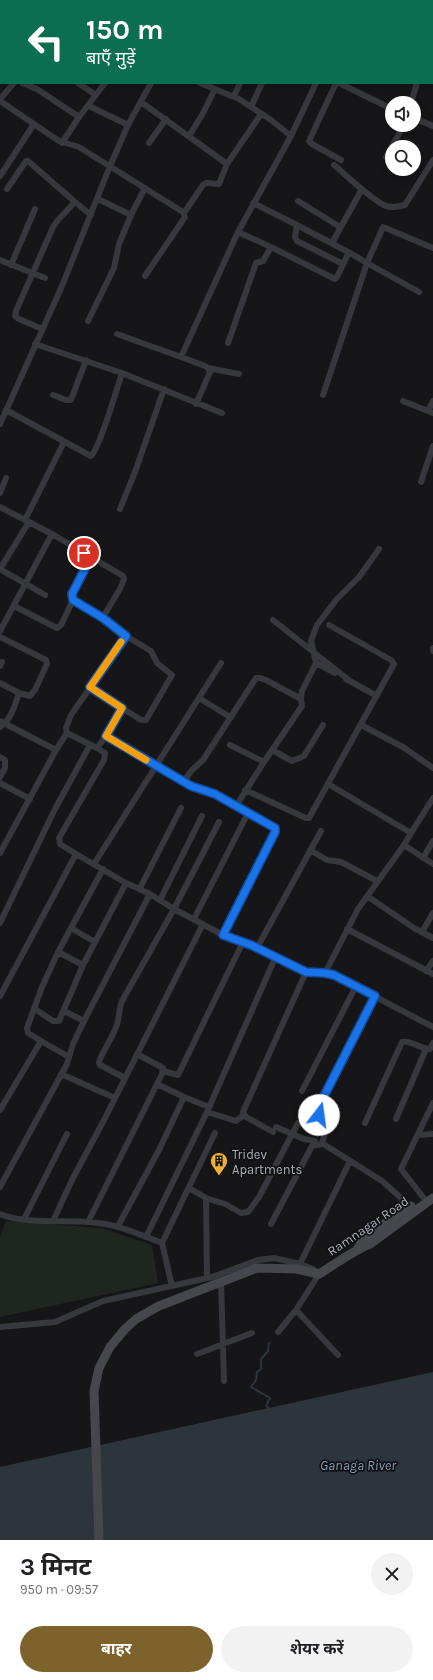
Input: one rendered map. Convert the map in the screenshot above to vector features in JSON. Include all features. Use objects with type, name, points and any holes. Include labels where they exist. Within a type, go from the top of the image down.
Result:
[{"type":"main road","points":[[358,1248],[365,1237],[410,1206],[430,1199],[433,1190]]},
{"type":"main road","name":"Ramnagar Road","points":[[319,1274],[358,1248],[370,1244],[430,1199]]},
{"type":"main road","points":[[99,1540],[94,1391],[99,1368],[110,1347],[125,1329],[136,1319],[159,1306],[257,1268],[297,1269],[319,1274]]},
{"type":"street","points":[[13,84],[0,100],[62,143],[79,147],[184,213]]},
{"type":"street","points":[[24,84],[37,89],[79,117]]},
{"type":"street","points":[[80,84],[96,95]]},
{"type":"street","points":[[62,143],[79,117],[89,106],[104,84]]},
{"type":"street","points":[[0,424],[62,286],[128,125],[150,84]]},
{"type":"street","points":[[202,84],[234,96],[291,136]]},
{"type":"street","points":[[234,96],[240,84]]},
{"type":"street","points":[[251,107],[262,84]]},
{"type":"street","points":[[181,357],[238,232],[291,136],[316,84]]},
{"type":"street","points":[[336,84],[309,141],[341,160]]},
{"type":"street","points":[[341,84],[385,106]]},
{"type":"street","points":[[413,96],[417,84]]},
{"type":"street","points":[[189,136],[202,115],[215,89]]},
{"type":"street","points":[[141,102],[227,164]]},
{"type":"street","points":[[89,106],[128,125]]},
{"type":"street","points":[[145,276],[184,217],[184,213],[206,183],[219,184],[227,164],[261,114]]},
{"type":"street","points":[[149,143],[166,119]]},
{"type":"street","points":[[421,121],[433,126]]},
{"type":"street","points":[[0,176],[34,124]]},
{"type":"street","points":[[334,165],[362,189],[386,206],[397,208],[404,205],[433,160]]},
{"type":"street","points":[[7,189],[28,161],[91,215]]},
{"type":"street","points":[[88,321],[116,264],[117,250],[131,215],[145,188]]},
{"type":"street","points":[[332,243],[362,189]]},
{"type":"street","points":[[98,199],[131,215]]},
{"type":"street","points":[[298,201],[340,228]]},
{"type":"street","points":[[42,329],[15,316],[16,311],[56,224],[74,202]]},
{"type":"street","points":[[253,203],[332,243],[419,292]]},
{"type":"street","points":[[11,265],[35,209]]},
{"type":"street","points":[[297,225],[295,237],[297,241],[344,264]]},
{"type":"street","points":[[323,395],[367,263],[383,227],[433,248]]},
{"type":"street","points":[[238,232],[335,279],[350,253]]},
{"type":"street","points":[[228,343],[256,263],[263,261],[271,248]]},
{"type":"street","points":[[0,260],[45,278]]},
{"type":"street","points":[[117,334],[208,368],[239,374]]},
{"type":"street","points":[[36,344],[122,373],[164,389],[196,404],[222,413]]},
{"type":"street","points":[[53,395],[66,400],[71,400],[86,360]]},
{"type":"street","points":[[196,404],[210,372],[208,368]]},
{"type":"street","points":[[6,410],[90,456],[93,454],[122,373]]},
{"type":"street","points":[[120,509],[135,472],[164,389]]},
{"type":"street","points":[[402,401],[431,412],[433,401]]},
{"type":"street","points":[[45,595],[0,570],[27,521],[64,442]]},
{"type":"street","points":[[421,482],[433,446]]},
{"type":"street","points":[[0,492],[6,478]]},
{"type":"street","points":[[0,507],[52,534],[123,576],[124,578],[120,589],[103,618]]},
{"type":"street","points":[[0,631],[52,534]]},
{"type":"street","points":[[236,806],[245,790],[302,706],[302,691],[316,663],[311,642],[317,625],[336,600],[359,577],[379,549]]},
{"type":"street","points":[[14,606],[57,628],[61,625],[73,600],[72,594],[91,557]]},
{"type":"street","points":[[73,600],[103,618],[126,636],[151,651],[157,663],[172,675],[146,720],[141,720],[90,687]]},
{"type":"street","points":[[273,620],[350,681]]},
{"type":"street","points":[[245,790],[306,818],[310,817],[394,664],[391,660],[328,625]]},
{"type":"street","points":[[0,853],[56,750],[67,733],[66,728],[71,715],[126,636]]},
{"type":"street","points":[[0,637],[47,662],[45,670],[32,695],[28,696],[0,683]]},
{"type":"street","points":[[316,663],[377,696]]},
{"type":"street","points":[[94,864],[221,664]]},
{"type":"street","points":[[184,782],[192,770],[203,760],[256,678],[266,680],[301,699]]},
{"type":"street","points":[[20,693],[2,724],[56,750]]},
{"type":"street","points":[[199,698],[230,717]]},
{"type":"street","points":[[97,748],[106,736],[122,708]]},
{"type":"street","points":[[272,750],[292,761],[304,756],[323,725]]},
{"type":"street","points":[[361,725],[403,747],[433,768]]},
{"type":"street","points":[[67,733],[90,744],[105,754],[104,760],[59,838],[60,844],[126,883],[140,888],[174,909],[223,935],[276,956],[306,972],[325,973],[356,986],[433,1027]]},
{"type":"street","points":[[106,736],[191,786],[215,794],[273,826],[276,830],[223,935]]},
{"type":"street","points":[[0,923],[90,744]]},
{"type":"street","points":[[230,745],[264,762]]},
{"type":"street","points":[[0,757],[5,760],[5,764],[0,777]]},
{"type":"street","points":[[0,783],[30,799]]},
{"type":"street","points":[[328,784],[411,833]]},
{"type":"street","points":[[325,973],[347,930],[367,896],[404,845],[433,798]]},
{"type":"street","points":[[140,888],[181,808]]},
{"type":"street","points":[[194,919],[248,813]]},
{"type":"street","points":[[160,900],[202,816]]},
{"type":"street","points":[[125,1078],[100,1066],[100,1059],[116,1028],[118,1011],[122,1001],[174,909],[219,822]]},
{"type":"street","points":[[257,948],[321,831]]},
{"type":"street","points":[[423,858],[433,841]]},
{"type":"street","points":[[404,845],[433,864]]},
{"type":"street","points":[[310,850],[327,860],[341,862],[377,881]]},
{"type":"street","points":[[0,996],[76,854]]},
{"type":"street","points":[[69,1057],[26,1031],[42,987],[58,952],[103,869]]},
{"type":"street","points":[[34,1009],[57,1022],[61,1018],[83,965],[126,883]]},
{"type":"street","points":[[0,1187],[61,1074],[84,1021],[150,894]]},
{"type":"street","points":[[367,896],[433,938]]},
{"type":"street","points":[[422,932],[433,913]]},
{"type":"street","points":[[53,1220],[203,924]]},
{"type":"street","points":[[71,928],[95,942]]},
{"type":"street","points":[[347,930],[433,974]]},
{"type":"street","points":[[137,1054],[159,1065],[163,1071],[178,1076],[243,942]]},
{"type":"street","points":[[58,952],[83,965]]},
{"type":"street","points":[[146,1237],[208,1109],[276,956]]},
{"type":"street","points":[[426,971],[433,961]]},
{"type":"street","points":[[244,1115],[243,1112],[306,972]]},
{"type":"street","points":[[302,1091],[356,986]]},
{"type":"street","points":[[322,1144],[327,1127],[318,1111],[321,1102],[375,996]]},
{"type":"street","points":[[64,1011],[84,1021]]},
{"type":"street","points":[[0,1110],[2,1100],[41,1041]]},
{"type":"street","points":[[365,1123],[402,1042],[407,1041],[431,1047],[396,1119]]},
{"type":"street","points":[[88,1222],[163,1071]]},
{"type":"street","points":[[61,1074],[115,1098]]},
{"type":"street","points":[[157,1084],[236,1121],[244,1115]]},
{"type":"street","points":[[118,1226],[159,1150],[184,1097]]},
{"type":"street","points":[[430,1199],[401,1169],[419,1135],[433,1103]]},
{"type":"street","points":[[244,1115],[274,1130],[315,1141]]},
{"type":"street","points":[[189,1188],[206,1198],[225,1204],[241,1213],[248,1212],[259,1196],[298,1123]]},
{"type":"street","points":[[172,1286],[162,1243],[215,1132]]},
{"type":"street","points":[[24,1218],[67,1134]]},
{"type":"street","points":[[419,1135],[433,1134]]},
{"type":"street","points":[[271,1224],[312,1146],[315,1144],[322,1144],[382,1181],[410,1206]]},
{"type":"street","points":[[300,1264],[350,1161]]},
{"type":"street","points":[[206,1198],[207,1278]]},
{"type":"street","points":[[0,1214],[24,1218],[88,1222],[118,1226],[162,1243]]},
{"type":"street","points":[[0,1327],[55,1322],[103,1301],[207,1278],[258,1260],[274,1258],[300,1264],[313,1269],[319,1274],[296,1310],[278,1332]]},
{"type":"street","points":[[221,1281],[224,1381]]},
{"type":"street","points":[[296,1310],[338,1355]]},
{"type":"street","points":[[197,1354],[252,1333]]},
{"type":"shaded area","points":[[6,1221],[101,1228],[152,1245],[158,1283],[0,1317],[0,1237]]},
{"type":"water","name":"Ganaga River","points":[[433,1372],[433,1540],[0,1540],[0,1467]]},
{"type":"waterway","points":[[269,1343],[268,1351],[261,1359],[261,1369],[257,1372],[256,1380],[251,1387],[270,1398],[266,1406],[272,1410]]},
{"type":"slow traffic","points":[[121,642],[90,687],[122,708],[106,736],[146,760]]},
{"type":"place","name":"Tridev Apartments","points":[[219,1176]]},
{"type":"route","points":[[84,553],[91,557],[71,597],[75,602],[103,618],[126,636],[90,687],[122,708],[106,736],[191,786],[215,794],[276,829],[223,935],[276,956],[290,965],[306,972],[334,975],[375,996],[321,1102],[318,1111],[319,1115]]}]
